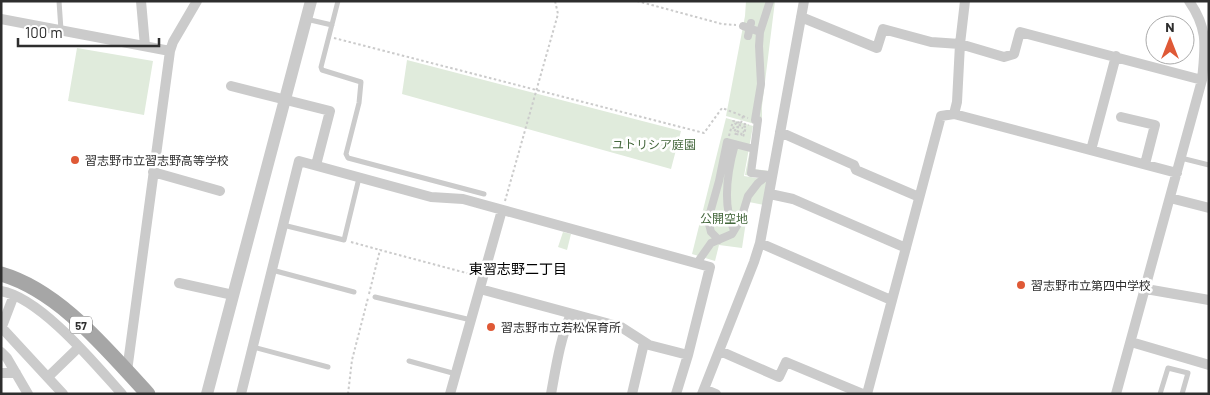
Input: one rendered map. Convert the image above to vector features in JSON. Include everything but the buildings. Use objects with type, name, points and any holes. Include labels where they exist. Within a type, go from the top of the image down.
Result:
[{"type":"main road","name":"57","points":[[1,274],[30,285],[58,303],[148,394]]},
{"type":"street","points":[[141,1],[145,46]]},
{"type":"street","points":[[127,371],[170,51],[173,42],[197,1]]},
{"type":"street","points":[[207,394],[311,1]]},
{"type":"street","points":[[697,263],[711,243],[729,236],[734,230],[741,219],[748,196],[758,183],[768,175],[751,173],[758,120],[755,120],[761,84],[760,32],[770,1]]},
{"type":"street","points":[[716,394],[703,391],[760,243],[804,1]]},
{"type":"street","points":[[954,114],[965,1]]},
{"type":"street","points":[[1116,394],[1202,80],[1206,38],[1198,14],[1189,1]]},
{"type":"street","points":[[801,17],[877,48],[883,30],[931,42],[960,44],[1004,57],[1014,54],[1020,32],[1202,80]]},
{"type":"street","points":[[1,18],[170,51]]},
{"type":"street","points":[[748,28],[760,32]]},
{"type":"street","points":[[1091,150],[1116,56]]},
{"type":"street","points":[[230,86],[285,98],[330,111],[316,165]]},
{"type":"street","points":[[867,394],[941,116],[954,114],[1177,173]]},
{"type":"street","points":[[1121,117],[1155,125],[1145,164]]},
{"type":"street","points":[[780,132],[854,165],[856,170],[919,197]]},
{"type":"street","points":[[719,240],[711,232],[708,220],[727,142],[736,141],[754,150]]},
{"type":"street","points":[[734,230],[729,215],[727,177],[736,141]]},
{"type":"street","points":[[241,394],[299,161],[431,197],[464,199],[710,266],[688,355],[676,394]]},
{"type":"street","points":[[153,172],[220,191]]},
{"type":"street","points":[[770,194],[793,199],[906,248]]},
{"type":"street","points":[[1170,198],[1209,208]]},
{"type":"street","points":[[450,394],[502,210]]},
{"type":"street","points":[[760,243],[891,300]]},
{"type":"street","points":[[179,283],[233,296]]},
{"type":"street","points":[[480,289],[621,327],[649,345],[688,355]]},
{"type":"street","points":[[1146,289],[1209,300]]},
{"type":"street","points":[[1,292],[14,295],[57,324],[122,394]]},
{"type":"street","points":[[14,295],[1,328],[63,394]]},
{"type":"street","points":[[551,394],[564,331],[571,314]]},
{"type":"street","points":[[632,394],[644,342]]},
{"type":"street","points":[[1130,342],[1209,365]]},
{"type":"street","points":[[48,377],[79,347]]},
{"type":"street","points":[[720,351],[779,377],[786,362],[863,394]]},
{"type":"street","points":[[1,352],[28,394]]},
{"type":"street","points":[[1,373],[16,373]]},
{"type":"lane","points":[[59,1],[61,30]]},
{"type":"lane","points":[[338,1],[321,67],[322,70],[361,82],[359,103],[346,154],[348,158],[484,194]]},
{"type":"lane","points":[[306,19],[332,25]]},
{"type":"lane","points":[[1180,158],[1209,165]]},
{"type":"lane","points":[[283,224],[344,240],[359,177]]},
{"type":"lane","points":[[272,270],[354,292]]},
{"type":"lane","points":[[375,297],[471,320]]},
{"type":"lane","points":[[253,347],[328,367]]},
{"type":"lane","points":[[409,361],[456,374]]},
{"type":"lane","points":[[1160,394],[1168,368],[1188,374],[1182,394]]},
{"type":"path","points":[[502,210],[558,14],[555,1]]},
{"type":"path","points":[[636,1],[722,24],[748,28]]},
{"type":"path","points":[[329,36],[704,133],[722,108],[755,120]]},
{"type":"path","points":[[736,134],[734,133],[736,127],[743,116]]},
{"type":"path","points":[[743,128],[738,124],[733,121],[729,136],[736,141],[745,141],[749,125],[738,124],[734,124],[732,135],[741,135],[742,131],[744,132]]},
{"type":"path","points":[[736,141],[738,137],[743,138],[746,126],[738,124]]},
{"type":"path","points":[[738,124],[737,131],[739,132]]},
{"type":"path","points":[[344,240],[380,250]]},
{"type":"path","points":[[354,292],[375,297]]},
{"type":"green space","points":[[746,1],[775,1],[754,169],[770,171],[769,178],[745,175],[755,124],[726,116],[745,16]]},
{"type":"green space","points":[[77,48],[153,61],[144,115],[68,101]]},
{"type":"green space","name":"ユトリシア庭園","points":[[407,60],[681,131],[671,169],[402,94]]},
{"type":"green space","name":"公開空地","points":[[726,118],[753,126],[744,176],[768,180],[764,205],[749,202],[742,248],[719,245],[715,261],[692,254]]},
{"type":"green space","points":[[563,232],[571,234],[567,250],[558,247]]},
{"type":"place","name":"習志野市立習志野高等学校","points":[[75,160]]},
{"type":"place","name":"習志野市立第四中学校","points":[[1021,285]]},
{"type":"place","name":"習志野市立若松保育所","points":[[491,327]]},
{"type":"district","name":"東習志野二丁目","points":[[518,268]]}]
